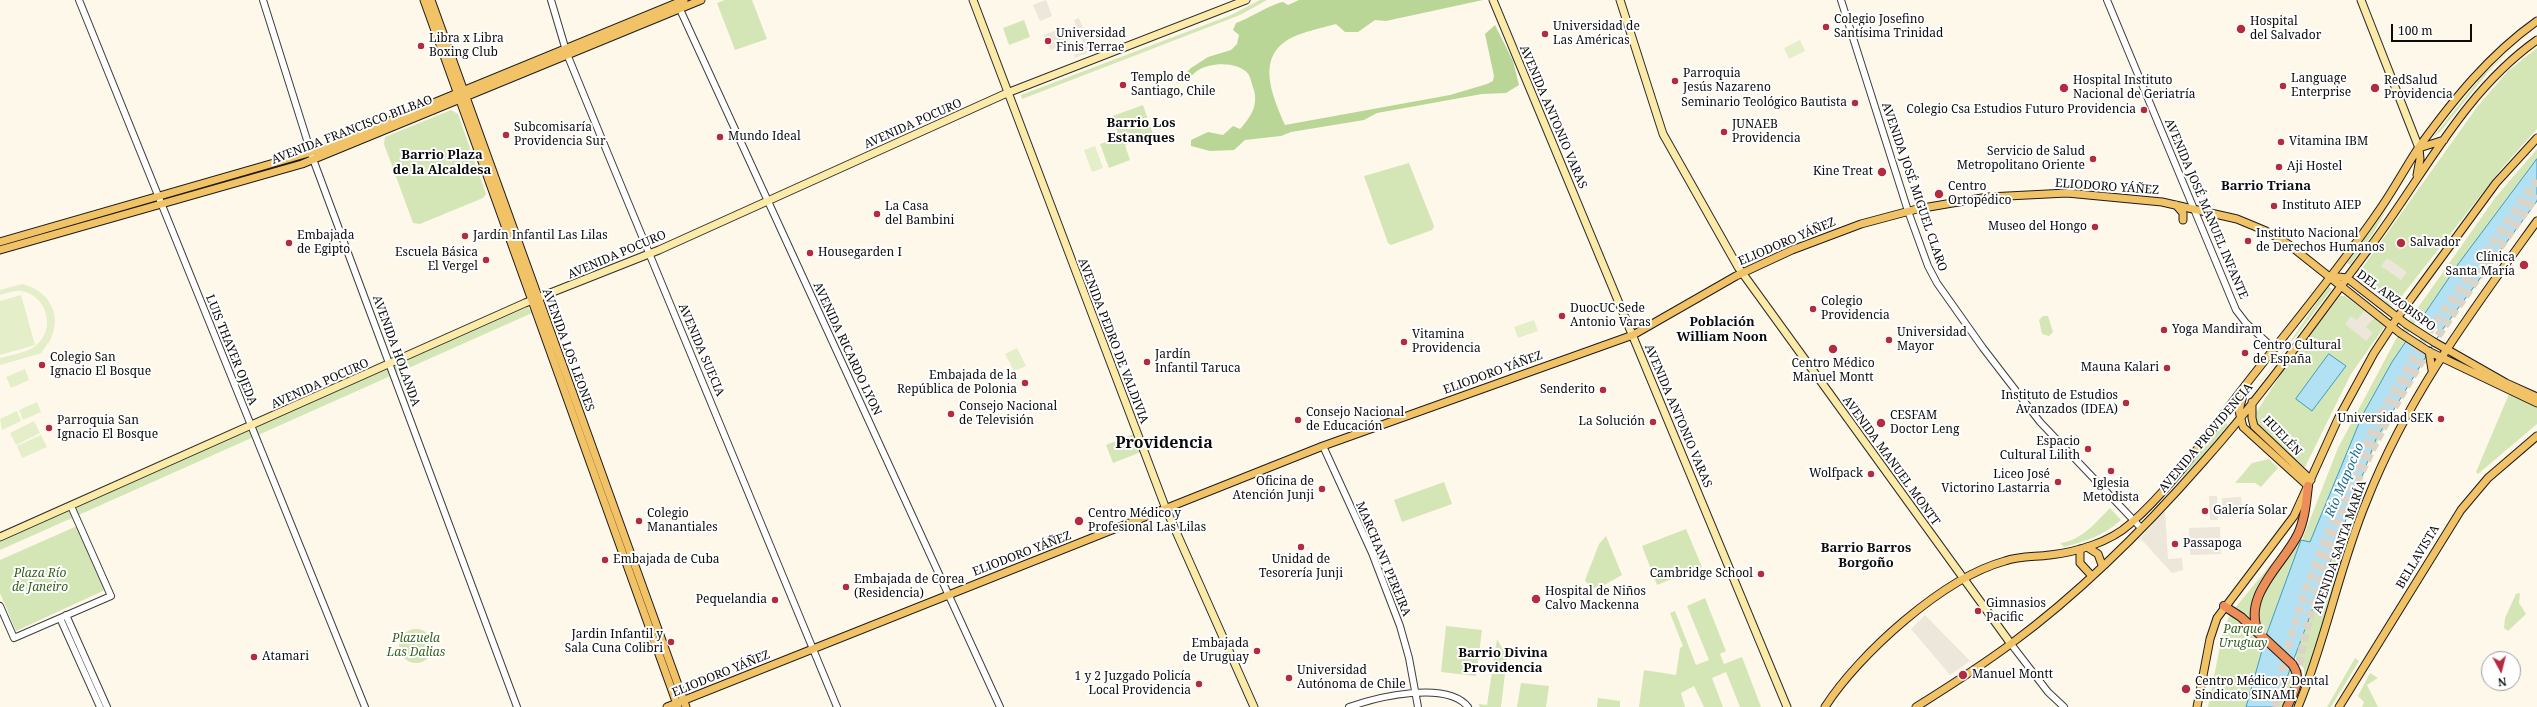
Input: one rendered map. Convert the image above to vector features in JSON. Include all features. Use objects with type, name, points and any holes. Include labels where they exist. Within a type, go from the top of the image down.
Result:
[{"type":"highway","points":[[2261,635],[2254,620],[2256,602],[2298,534],[2303,520],[2309,483]]},
{"type":"highway","points":[[2224,606],[2241,617],[2292,664],[2298,681],[2287,707]]},
{"type":"main road","name":"AVENIDA LOS LEONES","points":[[424,0],[462,94]]},
{"type":"main road","name":"AVENIDA LOS LEONES","points":[[431,0],[462,94],[535,300],[681,704]]},
{"type":"main road","name":"AVENIDA FRANCISCO BILBAO","points":[[0,250],[161,204],[312,156],[679,3],[701,0]]},
{"type":"main road","name":"AVENIDA PEDRO DE VALDIVIA","points":[[973,0],[1166,510],[1254,707]]},
{"type":"main road","name":"AVENIDA POCURO","points":[[0,537],[535,300],[650,254],[1007,93],[1246,0]]},
{"type":"main road","name":"AVENIDA ANTONIO VARAS","points":[[1493,0],[1787,707]]},
{"type":"main road","name":"AVENIDA MANUEL MONTT","points":[[1620,0],[1663,134],[1742,273],[2011,644]]},
{"type":"main road","points":[[2361,0],[2419,148],[2420,159],[2415,181]]},
{"type":"main road","name":"AVENIDA PROVIDENCIA","points":[[1826,707],[1857,664],[1909,618],[1964,578],[2007,560],[2087,547],[2121,531],[2134,521],[2177,473],[2274,349],[2376,215],[2419,148],[2481,69],[2509,42],[2537,21]]},
{"type":"main road","name":"AVENIDA PROVIDENCIA","points":[[1916,707],[2011,644],[2062,602],[2141,528],[2204,461],[2252,402],[2341,286],[2389,222],[2415,181],[2444,140],[2496,74],[2537,40]]},
{"type":"main road","points":[[2197,707],[2212,632],[2224,606],[2290,522],[2352,391],[2390,326],[2496,183],[2537,138]]},
{"type":"main road","points":[[2419,148],[2444,140]]},
{"type":"main road","name":"AVENIDA FRANCISCO BILBAO","points":[[0,242],[158,197],[312,156]]},
{"type":"main road","name":"ELIODORO YÁÑEZ","points":[[667,707],[681,704],[813,649],[1166,510],[1323,446],[1633,334],[1742,273],[1838,232],[1908,211],[1973,199],[2043,194],[2117,196],[2176,204],[2237,219],[2266,231],[2330,276]]},
{"type":"main road","points":[[2176,204],[2183,213],[2183,220]]},
{"type":"main road","name":"AVENIDA SANTA MARÍA","points":[[2300,707],[2347,553],[2366,500],[2394,439],[2441,356],[2537,221]]},
{"type":"main road","name":"DEL ARZOBISPO","points":[[2330,276],[2346,278],[2397,318],[2434,342],[2506,383],[2537,397]]},
{"type":"main road","name":"DEL ARZOBISPO","points":[[2330,276],[2390,326],[2429,351],[2507,390],[2537,403]]},
{"type":"main road","points":[[2429,351],[2432,370]]},
{"type":"main road","points":[[2239,418],[2239,403],[2246,385]]},
{"type":"main road","name":"HUELÉN","points":[[2252,402],[2254,426],[2309,483]]},
{"type":"main road","name":"HUELÉN","points":[[2239,418],[2245,429],[2309,483]]},
{"type":"main road","name":"BELLAVISTA","points":[[2339,707],[2461,510],[2488,478],[2537,436]]},
{"type":"main road","points":[[2087,547],[2098,554],[2102,565]]},
{"type":"main road","points":[[2080,549],[2081,565],[2091,575]]},
{"type":"street","name":"LUIS THAYER OJEDA","points":[[79,0],[250,427],[365,707]]},
{"type":"street","name":"AVENIDA HOLANDA","points":[[263,0],[312,156],[517,707]]},
{"type":"street","name":"AVENIDA SUECIA","points":[[551,0],[566,51],[837,707]]},
{"type":"street","name":"AVENIDA JOSÉ MIGUEL CLARO","points":[[1841,0],[1908,211],[1933,277],[1983,348],[2040,422],[2141,528]]},
{"type":"street","name":"AVENIDA JOSÉ MANUEL INFANTE","points":[[2107,0],[2192,208],[2236,310],[2246,323],[2274,349]]},
{"type":"street","name":"AVENIDA RICARDO LYON","points":[[679,3],[767,201],[1000,707]]},
{"type":"street","name":"MARCHANT PEREIRA","points":[[1323,446],[1372,553],[1400,626],[1418,707]]},
{"type":"street","points":[[0,606],[14,638],[111,596],[71,506]]},
{"type":"street","points":[[63,617],[100,707]]},
{"type":"street","points":[[63,617],[107,707]]},
{"type":"street","name":"AVENIDA MANUEL MONTT","points":[[2011,644],[2048,692],[2064,707]]},
{"type":"street","points":[[1349,707],[1378,699],[1416,694],[1449,694],[1460,699],[1468,707]]},
{"type":"green space","points":[[725,0],[752,0],[767,39],[735,50],[717,3]]},
{"type":"green space","points":[[1260,0],[1267,0],[1240,15],[1022,99],[1021,95],[1231,15]]},
{"type":"green space","points":[[1299,0],[1483,0],[1386,21],[1375,20],[1358,32],[1345,32],[1336,24],[1303,33],[1286,41],[1277,49],[1272,59],[1270,70],[1270,81],[1276,104],[1285,125],[1450,95],[1487,84],[1493,81],[1494,76],[1485,34],[1495,25],[1513,61],[1519,85],[1506,93],[1482,94],[1377,113],[1364,120],[1291,132],[1281,136],[1245,140],[1234,150],[1210,151],[1191,146],[1191,140],[1208,132],[1223,135],[1233,126],[1240,129],[1253,111],[1255,101],[1254,90],[1249,75],[1244,70],[1232,65],[1224,64],[1203,68],[1185,80],[1176,83],[1191,68],[1208,57],[1231,50],[1237,44],[1239,35],[1233,30],[1236,23],[1278,3],[1283,2],[1288,5]]},
{"type":"green space","points":[[1024,20],[1030,37],[1009,45],[1003,28]]},
{"type":"green space","points":[[1800,40],[1805,51],[1789,59],[1784,48]]},
{"type":"green space","points":[[2515,45],[2489,71],[2440,132],[2433,137],[2482,76]]},
{"type":"green space","points":[[2537,48],[2537,129],[2502,168],[2394,306],[2389,305],[2358,274],[2477,107],[2508,71]]},
{"type":"green space","points":[[1143,105],[1153,134],[1125,145],[1130,160],[1109,168],[1100,144],[1119,137],[1115,125],[1110,126],[1107,118]]},
{"type":"green space","points":[[451,110],[458,114],[486,194],[483,198],[420,224],[413,223],[384,144],[385,137]]},
{"type":"green space","points":[[1095,146],[1103,168],[1092,172],[1084,150]]},
{"type":"green space","name":"Parque Uruguay","points":[[2537,149],[2537,201],[2442,332],[2397,404],[2369,459],[2297,650],[2336,549],[2344,552],[2305,682],[2304,669],[2295,656],[2289,670],[2292,674],[2293,683],[2285,707],[2276,707],[2280,693],[2274,707],[2208,707],[2223,631],[2230,614],[2291,540],[2302,540],[2338,448],[2396,339],[2495,198]]},
{"type":"green space","points":[[299,159],[300,161],[172,197],[172,196]]},
{"type":"green space","points":[[1409,163],[1434,226],[1432,230],[1391,245],[1388,243],[1364,176]]},
{"type":"green space","points":[[2388,207],[2374,232],[2350,265],[2347,263]]},
{"type":"green space","points":[[22,284],[39,291],[50,304],[54,312],[54,329],[50,340],[42,353],[0,365],[0,358],[18,354],[35,346],[42,339],[46,331],[46,314],[43,306],[37,299],[30,294],[21,291],[13,291],[0,295],[0,290]]},
{"type":"green space","points":[[2328,286],[2332,289],[2247,400],[2288,345]]},
{"type":"green space","points":[[21,295],[35,345],[0,355],[0,301]]},
{"type":"green space","points":[[2340,296],[2345,296],[2385,326],[2351,374],[2305,467],[2302,468],[2258,428],[2255,414],[2285,368]]},
{"type":"green space","points":[[528,307],[532,313],[0,550],[0,539]]},
{"type":"green space","points":[[2043,316],[2048,316],[2053,332],[2049,336],[2042,334],[2039,320]]},
{"type":"green space","points":[[1534,320],[1538,331],[1518,338],[1514,327]]},
{"type":"green space","points":[[1017,348],[1026,366],[1014,371],[1005,354]]},
{"type":"green space","points":[[25,369],[29,380],[11,388],[6,377]]},
{"type":"green space","points":[[2509,394],[2537,406],[2537,424],[2478,474],[2476,472]]},
{"type":"green space","points":[[37,402],[41,412],[23,420],[19,410]]},
{"type":"green space","points":[[17,411],[21,421],[2,430],[0,419]]},
{"type":"green space","points":[[34,421],[40,433],[16,445],[10,433]]},
{"type":"green space","points":[[2225,421],[2228,425],[2202,457],[2146,514],[2182,476]]},
{"type":"green space","points":[[1134,434],[1141,452],[1113,463],[1106,445]]},
{"type":"green space","points":[[41,435],[47,447],[22,458],[17,446]]},
{"type":"green space","points":[[2269,459],[2278,468],[2261,487],[2255,483],[2235,483],[2252,463]]},
{"type":"green space","points":[[1444,482],[1452,504],[1402,522],[1394,500]]},
{"type":"green space","points":[[2110,508],[2121,520],[2108,530],[2095,537],[2064,547],[2060,543],[2075,539],[2081,535],[2094,525]]},
{"type":"green space","name":"Plaza Río de Janeiro","points":[[77,526],[105,590],[16,631],[0,593],[0,560]]},
{"type":"green space","points":[[1686,529],[1702,567],[1657,585],[1642,546]]},
{"type":"green space","points":[[1606,536],[1622,575],[1599,588],[1590,589],[1585,580],[1599,544]]},
{"type":"green space","points":[[2520,593],[2519,603],[2526,614],[2508,631],[2504,628],[2505,618],[2516,594]]},
{"type":"green space","points":[[1705,598],[1726,651],[1720,654],[1724,664],[1742,657],[1761,707],[1740,707],[1726,672],[1712,678],[1723,707],[1704,707],[1694,686],[1681,693],[1685,707],[1639,707],[1644,670],[1676,675],[1680,648],[1683,646],[1670,613],[1675,611],[1696,665],[1709,660],[1687,606]]},
{"type":"green space","points":[[1446,626],[1482,630],[1476,676],[1441,672]]},
{"type":"green space","name":"Plazuela Las Dalias","points":[[416,629],[428,634],[433,646],[428,658],[416,663],[404,658],[399,646],[404,634]]},
{"type":"green space","points":[[1497,639],[1507,657],[1501,707],[1480,707],[1478,704],[1487,705]]},
{"type":"green space","points":[[2355,658],[2359,661],[2331,707],[2327,707]]},
{"type":"green space","points":[[2370,673],[2378,678],[2367,685],[2378,707],[2362,707],[2364,702],[2358,696]]},
{"type":"green space","points":[[1521,683],[1549,686],[1546,707],[1517,707]]},
{"type":"green space","points":[[1598,698],[1620,701],[1620,707],[1597,707]]},
{"type":"shaded area","points":[[1046,0],[1052,16],[1040,21],[1033,5]]},
{"type":"shaded area","points":[[1079,18],[1092,51],[1075,58],[1074,55],[1086,51],[1074,20]]},
{"type":"shaded area","points":[[1062,28],[1069,43],[1050,50],[1044,35]]},
{"type":"shaded area","points":[[2387,258],[2407,272],[2401,280],[2381,266]]},
{"type":"shaded area","points":[[2365,310],[2374,318],[2366,327],[2373,333],[2366,341],[2345,324],[2351,316],[2357,320]]},
{"type":"shaded area","points":[[2209,496],[2217,496],[2218,520],[2210,520]]},
{"type":"shaded area","points":[[2241,497],[2242,516],[2223,517],[2222,498]]},
{"type":"shaded area","points":[[2165,511],[2168,559],[2182,558],[2183,570],[2172,573],[2140,538]]},
{"type":"shaded area","points":[[2220,527],[2221,554],[2190,555],[2189,528]]},
{"type":"shaded area","points":[[1925,615],[1970,661],[1950,675],[1911,629]]},
{"type":"water","name":"Río Mapocho","points":[[2537,159],[2537,201],[2442,330],[2376,439],[2276,707],[2246,707],[2267,633],[2301,540],[2310,542],[2362,416],[2392,362],[2459,263]]},
{"type":"water","points":[[2329,354],[2346,366],[2312,411],[2296,399]]},
{"type":"pier","points":[[2419,317],[2441,331],[2427,353],[2405,337]]},
{"type":"tunnel","points":[[2275,707],[2285,657],[2305,591],[2349,482],[2378,419],[2426,336],[2537,180]]},
{"type":"tunnel","points":[[2297,677],[2315,595],[2328,555],[2342,516],[2377,440],[2397,403],[2432,345],[2537,195]]},
{"type":"place","name":"Colegio Josefino Santísima Trinidad","points":[[1826,27]]},
{"type":"place","name":"Hospital del Salvador","points":[[2241,29]]},
{"type":"place","name":"Universidad de Las Américas","points":[[1545,34]]},
{"type":"place","name":"Universidad Finis Terrae","points":[[1048,41]]},
{"type":"place","name":"Libra x Libra Boxing Club","points":[[421,46]]},
{"type":"place","name":"Parroquia Jesús Nazareno","points":[[1675,81]]},
{"type":"place","name":"Templo de Santiago, Chile","points":[[1123,85]]},
{"type":"place","name":"Language Enterprise","points":[[2283,86]]},
{"type":"place","name":"Hospital Instituto Nacional de Geriatría","points":[[2064,88]]},
{"type":"place","name":"RedSalud Providencia","points":[[2375,88]]},
{"type":"place","name":"Seminario Teológico Bautista","points":[[1855,103]]},
{"type":"place","name":"Colegio Csa Estudios Futuro Providencia","points":[[2144,110]]},
{"type":"place","name":"JUNAEB Providencia","points":[[1724,132]]},
{"type":"place","name":"Subcomisaría Providencia Sur","points":[[506,135]]},
{"type":"place","name":"Mundo Ideal","points":[[720,137]]},
{"type":"place","name":"Vitamina IBM","points":[[2281,142]]},
{"type":"place","name":"Servicio de Salud Metropolitano Oriente","points":[[2093,159]]},
{"type":"place","name":"Aji Hostel","points":[[2279,167]]},
{"type":"place","name":"Kine Treat","points":[[1882,172]]},
{"type":"place","name":"Centro Ortopédico","points":[[1939,194]]},
{"type":"place","name":"Instituto AIEP","points":[[2274,206]]},
{"type":"place","name":"La Casa del Bambini","points":[[877,214]]},
{"type":"place","name":"Museo del Hongo","points":[[2095,227]]},
{"type":"place","name":"Jardín Infantil Las Lilas","points":[[465,236]]},
{"type":"place","name":"Instituto Nacional de Derechos Humanos","points":[[2248,241]]},
{"type":"place","name":"Embajada de Egipto","points":[[289,243]]},
{"type":"place","name":"Salvador","points":[[2401,243]]},
{"type":"place","name":"Housegarden I","points":[[810,253]]},
{"type":"place","name":"Escuela Básica El Vergel","points":[[486,260]]},
{"type":"place","name":"Clínica Santa María","points":[[2524,265]]},
{"type":"place","name":"Colegio Providencia","points":[[1813,309]]},
{"type":"place","name":"DuocUC Sede Antonio Varas","points":[[1562,316]]},
{"type":"place","name":"Yoga Mandiram","points":[[2164,330]]},
{"type":"place","name":"Universidad Mayor","points":[[1889,340]]},
{"type":"place","name":"Vitamina Providencia","points":[[1404,342]]},
{"type":"place","name":"Centro Médico Manuel Montt","points":[[1833,349]]},
{"type":"place","name":"Centro Cultural de España","points":[[2245,353]]},
{"type":"place","name":"Jardín Infantil Taruca","points":[[1147,362]]},
{"type":"place","name":"Colegio San Ignacio El Bosque","points":[[42,365]]},
{"type":"place","name":"Mauna Kalari","points":[[2167,368]]},
{"type":"place","name":"Embajada de la República de Polonia","points":[[1025,383]]},
{"type":"place","name":"Senderito","points":[[1603,390]]},
{"type":"place","name":"Instituto de Estudios Avanzados (IDEA)","points":[[2126,403]]},
{"type":"place","name":"Consejo Nacional de Televisión","points":[[951,414]]},
{"type":"place","name":"Universidad SEK","points":[[2441,419]]},
{"type":"place","name":"Consejo Nacional de Educación","points":[[1298,420]]},
{"type":"place","name":"La Solución","points":[[1653,422]]},
{"type":"place","name":"CESFAM Doctor Leng","points":[[1881,423]]},
{"type":"place","name":"Parroquia San Ignacio El Bosque","points":[[49,428]]},
{"type":"place","name":"Espacio Cultural Lilith","points":[[2088,449]]},
{"type":"place","name":"Iglesia Metodista","points":[[2111,471]]},
{"type":"place","name":"Wolfpack","points":[[1871,474]]},
{"type":"place","name":"Liceo José Victorino Lastarria","points":[[2058,482]]},
{"type":"place","name":"Oficina de Atención Junji","points":[[1322,489]]},
{"type":"place","name":"Galería Solar","points":[[2205,511]]},
{"type":"place","name":"Colegio Manantiales","points":[[639,521]]},
{"type":"place","name":"Centro Médico y Profesional Las Lilas","points":[[1079,521]]},
{"type":"place","name":"Passapoga","points":[[2175,544]]},
{"type":"place","name":"Unidad de Tesorería Junji","points":[[1301,547]]},
{"type":"place","name":"Embajada de Cuba","points":[[605,560]]},
{"type":"place","name":"Cambridge School","points":[[1761,574]]},
{"type":"place","name":"Embajada de Corea (Residencia)","points":[[846,587]]},
{"type":"place","name":"Hospital de Niños Calvo Mackenna","points":[[1536,599]]},
{"type":"place","name":"Pequelandia","points":[[775,600]]},
{"type":"place","name":"Gimnasios Pacific","points":[[1978,611]]},
{"type":"place","name":"Jardin Infantil y Sala Cuna Colibri","points":[[671,642]]},
{"type":"place","name":"Embajada de Uruguay","points":[[1257,651]]},
{"type":"place","name":"Atamari","points":[[254,657]]},
{"type":"place","name":"Manuel Montt","points":[[1963,675]]},
{"type":"place","name":"Universidad Autónoma de Chile","points":[[1289,678]]},
{"type":"place","name":"1 y 2 Juzgado Policía Local Providencia","points":[[1199,684]]},
{"type":"place","name":"Centro Médico y Dental Sindicato SINAMI","points":[[2186,689]]},
{"type":"district","name":"Barrio Los Estanques","points":[[1141,130]]},
{"type":"district","name":"Barrio Plaza de la Alcaldesa","points":[[442,162]]},
{"type":"district","name":"Barrio Triana","points":[[2266,186]]},
{"type":"district","name":"Población William Noon","points":[[1722,330]]},
{"type":"district","name":"Providencia","points":[[1164,443]]},
{"type":"district","name":"Barrio Barros Borgoño","points":[[1866,556]]},
{"type":"district","name":"Barrio Divina Providencia","points":[[1503,660]]}]
